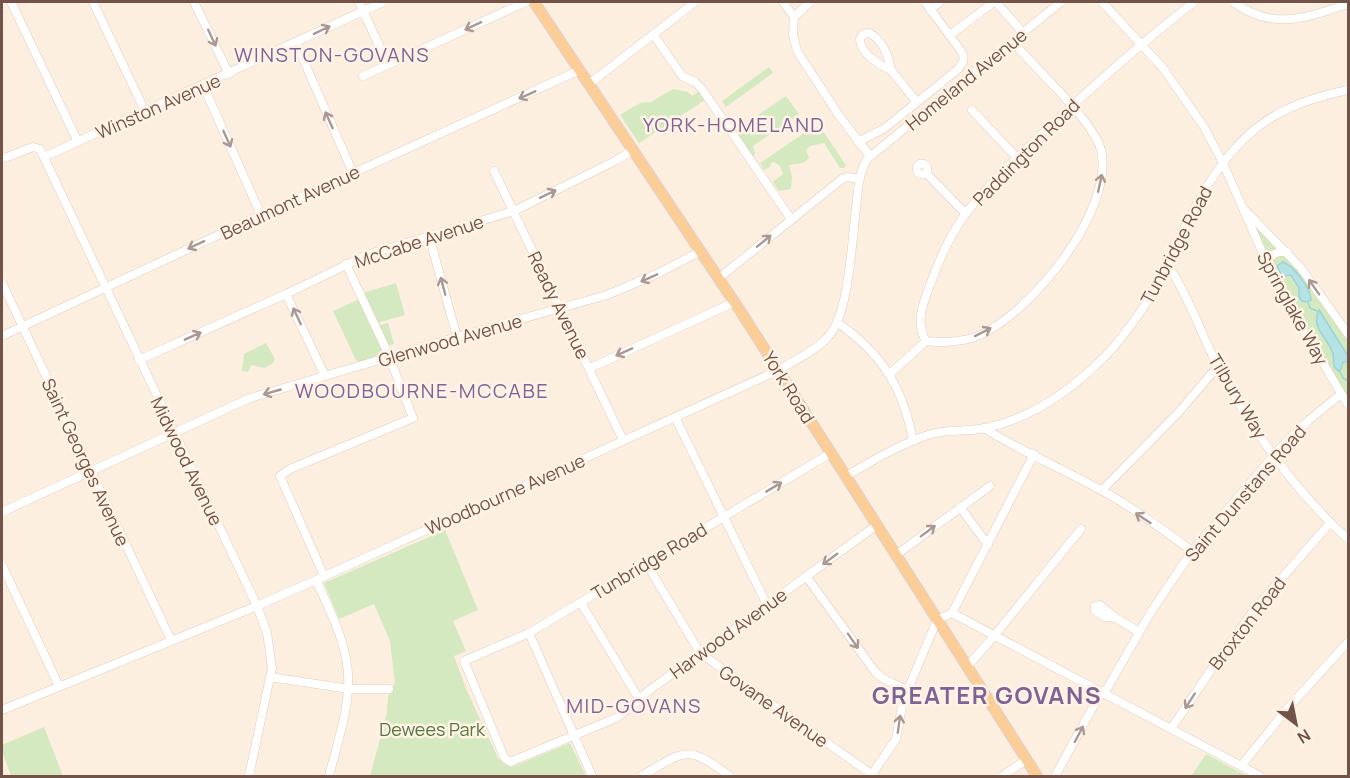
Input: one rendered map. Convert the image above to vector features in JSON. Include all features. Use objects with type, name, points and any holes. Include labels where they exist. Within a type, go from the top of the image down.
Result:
[{"type":"main road","name":"York Road","points":[[534,2],[735,302],[1037,777]]},
{"type":"street","points":[[11,2],[78,142]]},
{"type":"street","points":[[93,2],[145,111]]},
{"type":"street","points":[[194,2],[229,74]]},
{"type":"street","points":[[358,2],[388,65]]},
{"type":"street","name":"Winston Avenue","points":[[44,157],[383,2]]},
{"type":"street","points":[[363,76],[526,2]]},
{"type":"street","points":[[589,84],[695,2]]},
{"type":"street","points":[[783,2],[794,17],[793,35],[797,51],[810,74],[870,156]]},
{"type":"street","points":[[794,17],[810,2]]},
{"type":"street","points":[[858,142],[879,132],[957,70],[963,62],[962,53],[925,2]]},
{"type":"street","points":[[930,10],[940,2]]},
{"type":"street","points":[[950,35],[995,2],[1023,33]]},
{"type":"street","name":"Homeland Avenue","points":[[870,156],[1061,2]]},
{"type":"street","name":"Springlake Way","points":[[1102,2],[1142,43],[1194,111],[1223,163],[1267,263],[1299,323],[1348,405]]},
{"type":"street","name":"Paddington Road","points":[[926,341],[920,328],[926,296],[943,252],[966,214],[1017,158],[1072,106],[1142,43],[1194,2]]},
{"type":"street","points":[[1233,2],[1261,17],[1291,21],[1348,4]]},
{"type":"street","points":[[891,70],[880,41],[868,33],[863,34],[860,39],[861,46],[871,57],[891,70],[916,101]]},
{"type":"street","points":[[653,34],[681,76],[702,89],[791,219]]},
{"type":"street","points":[[890,374],[926,341],[941,342],[972,338],[981,335],[1005,319],[1042,285],[1061,262],[1076,239],[1098,194],[1103,163],[1097,140],[1072,106],[1012,41]]},
{"type":"street","points":[[296,43],[353,173]]},
{"type":"street","name":"Beaumont Avenue","points":[[2,336],[580,70]]},
{"type":"street","points":[[203,85],[261,215]]},
{"type":"street","name":"Tunbridge Road","points":[[846,476],[888,451],[942,431],[984,428],[1005,423],[1036,409],[1080,380],[1126,332],[1169,267],[1174,250],[1192,212],[1212,178],[1249,134],[1274,116],[1298,104],[1348,90]]},
{"type":"street","points":[[972,110],[1017,158]]},
{"type":"street","points":[[2,159],[33,147],[40,149],[44,157]]},
{"type":"street","name":"McCabe Avenue","points":[[139,360],[369,254],[514,211],[633,150]]},
{"type":"street","name":"Woodbourne Avenue","points":[[2,710],[320,578],[779,370],[819,345],[838,323],[848,275],[859,179],[864,163],[870,156]]},
{"type":"street","name":"Midwood Avenue","points":[[44,157],[257,606],[270,644],[270,677],[249,777]]},
{"type":"street","name":"Ready Avenue","points":[[494,171],[623,440]]},
{"type":"street","points":[[926,172],[966,214]]},
{"type":"street","points":[[719,278],[844,177],[859,179]]},
{"type":"street","name":"Springlake Way","points":[[1244,209],[1287,252],[1348,334]]},
{"type":"street","points":[[429,236],[457,337]]},
{"type":"street","name":"Glenwood Avenue","points":[[2,512],[250,398],[581,303],[626,288],[701,251]]},
{"type":"street","points":[[1267,263],[1276,252],[1287,252]]},
{"type":"street","points":[[329,777],[345,715],[349,689],[346,657],[320,578],[280,476],[290,469],[413,418],[346,264]]},
{"type":"street","name":"Tilbury Way","points":[[1169,267],[1179,282],[1218,366],[1274,455],[1330,523],[1348,539]]},
{"type":"street","name":"Saint Georges Avenue","points":[[2,283],[171,640]]},
{"type":"street","points":[[286,294],[325,376]]},
{"type":"street","points":[[590,368],[735,302]]},
{"type":"street","points":[[838,323],[867,346],[890,374],[906,410],[913,441]]},
{"type":"street","points":[[1102,490],[1178,413],[1218,366]]},
{"type":"street","name":"Saint Dunstans Road","points":[[1055,777],[1139,632],[1192,550],[1274,455],[1309,420],[1341,394]]},
{"type":"street","points":[[675,417],[767,605]]},
{"type":"street","points":[[984,428],[1002,440],[1102,490],[1192,550]]},
{"type":"street","name":"Tunbridge Road","points":[[510,762],[504,757],[464,661],[529,633],[831,453]]},
{"type":"street","points":[[873,776],[896,739],[903,701],[937,620],[952,613],[1034,454]]},
{"type":"street","points":[[896,555],[990,486]]},
{"type":"street","points":[[960,507],[988,545]]},
{"type":"street","name":"Broxton Road","points":[[1171,729],[1254,610],[1330,523]]},
{"type":"street","name":"Harwood Avenue","points":[[510,762],[622,715],[639,699],[700,653],[877,525]]},
{"type":"street","points":[[967,667],[1080,529]]},
{"type":"street","name":"Govane Avenue","points":[[646,563],[700,653],[873,776]]},
{"type":"street","points":[[2,565],[59,686]]},
{"type":"street","points":[[806,576],[876,674],[907,690]]},
{"type":"street","points":[[581,603],[639,699]]},
{"type":"street","points":[[952,613],[1260,777]]},
{"type":"street","points":[[1116,618],[1139,632]]},
{"type":"street","points":[[529,633],[592,777]]},
{"type":"street","points":[[1241,766],[1258,743],[1348,642]]},
{"type":"street","points":[[270,677],[349,689],[389,689]]},
{"type":"street","points":[[641,777],[683,754],[694,754],[730,777]]},
{"type":"street","points":[[1002,777],[1026,760]]},
{"type":"green space","points":[[769,67],[773,73],[726,107],[722,101]]},
{"type":"green space","points":[[673,89],[688,92],[692,96],[699,91],[705,100],[639,143],[620,115],[640,103],[651,102]]},
{"type":"green space","points":[[786,96],[799,114],[753,146],[755,153],[753,158],[734,131]]},
{"type":"green space","points":[[813,127],[823,131],[846,165],[840,168],[824,143],[810,146],[806,150],[809,158],[803,163],[789,165],[792,176],[791,189],[779,191],[773,182],[783,174],[780,166],[774,162],[764,170],[760,163]]},
{"type":"green space","points":[[1251,219],[1287,256],[1348,338],[1348,400],[1283,289]]},
{"type":"green space","points":[[396,283],[405,315],[377,323],[363,293]]},
{"type":"green space","points":[[360,299],[384,352],[359,362],[333,311]]},
{"type":"green space","points":[[388,323],[394,344],[388,346],[379,325]]},
{"type":"green space","points":[[266,343],[275,359],[273,363],[265,368],[251,365],[248,372],[242,371],[244,354]]},
{"type":"green space","name":"Dewees Park","points":[[445,530],[478,610],[453,621],[466,651],[454,656],[467,691],[498,758],[504,764],[512,767],[570,743],[586,776],[370,776],[387,713],[388,696],[395,683],[390,641],[374,604],[339,619],[324,583]]},
{"type":"green space","points":[[44,727],[63,776],[11,776],[2,745]]},
{"type":"green space","points":[[1206,754],[1247,776],[1191,776]]},
{"type":"water","points":[[1283,262],[1301,278],[1311,300],[1302,301],[1299,297],[1299,288],[1291,275],[1285,276],[1280,273],[1277,266]]},
{"type":"water","points":[[1319,310],[1348,356],[1348,362],[1343,362],[1338,371],[1334,365],[1331,348],[1318,328]]},
{"type":"waterway","points":[[1308,303],[1310,308],[1317,311]]},
{"type":"waterway","points":[[1339,370],[1343,378],[1348,381]]},
{"type":"district","name":"WINSTON-GOVANS","points":[[332,54]]},
{"type":"district","name":"YORK-HOMELAND","points":[[734,124]]},
{"type":"district","name":"WOODBOURNE-MCCABE","points":[[422,390]]},
{"type":"district","name":"GREATER GOVANS","points":[[987,694]]},
{"type":"district","name":"MID-GOVANS","points":[[634,705]]}]
